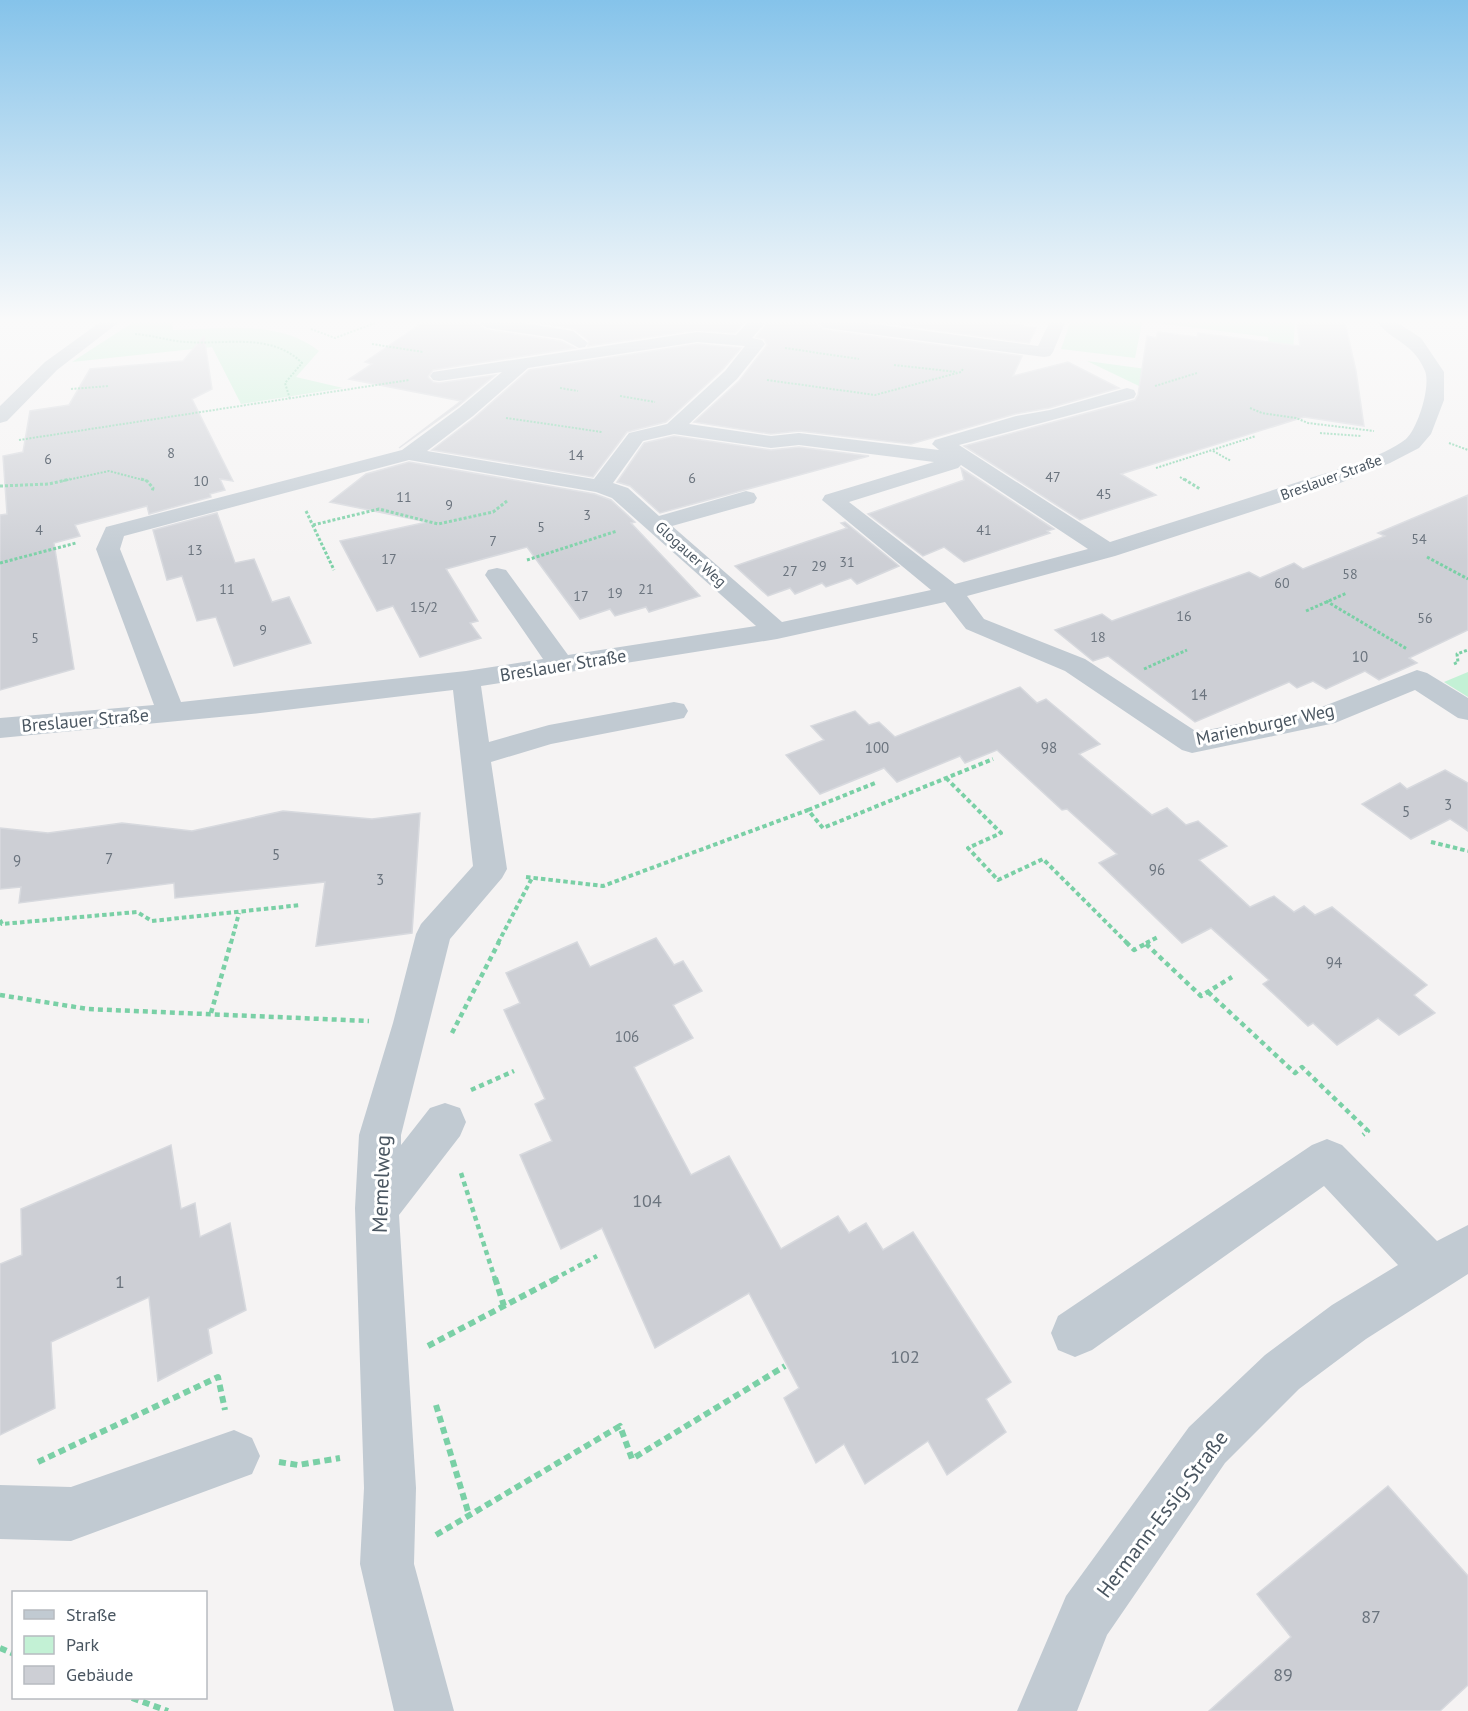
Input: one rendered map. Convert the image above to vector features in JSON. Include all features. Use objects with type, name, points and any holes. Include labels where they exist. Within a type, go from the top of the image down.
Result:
[{"type":"street","points":[[0,417],[14,403]]},
{"type":"street","name":"Glogauer Weg","points":[[286,485],[409,454],[477,403]]},
{"type":"street","points":[[674,428],[701,403]]},
{"type":"street","points":[[1097,403],[1052,416],[1023,420],[942,444],[1107,550]]},
{"type":"street","name":"Breslauer Straße","points":[[0,728],[171,713],[466,680],[777,631],[951,593],[1107,550],[1332,478],[1383,459],[1413,444],[1421,434],[1433,403]]},
{"type":"street","points":[[600,486],[636,437],[674,428],[771,442],[799,439],[890,452],[966,459]]},
{"type":"street","name":"Glogauer Weg","points":[[409,454],[600,486],[620,493],[777,631]]},
{"type":"street","points":[[951,593],[833,500],[966,459]]},
{"type":"street","points":[[114,532],[286,485]]},
{"type":"street","points":[[653,522],[746,498]]},
{"type":"street","name":"Breslauer Straße","points":[[114,532],[108,549],[171,713]]},
{"type":"street","points":[[497,574],[561,665]]},
{"type":"street","name":"Marienburger Weg","points":[[951,593],[975,624],[1075,665],[1192,742],[1325,716],[1417,680],[1468,711]]},
{"type":"street","points":[[466,680],[490,869]]},
{"type":"street","points":[[477,756],[549,735],[674,711]]},
{"type":"street","name":"Memelweg","points":[[424,1711],[387,1564],[390,1488],[378,1208],[380,1135],[430,1032],[434,934],[490,869]]},
{"type":"street","points":[[378,1208],[445,1122]]},
{"type":"street","points":[[1075,1333],[1327,1159],[1451,1259]]},
{"type":"street","name":"Hermann-Essig-Straße","points":[[1047,1711],[1086,1616],[1207,1445],[1281,1372],[1348,1322],[1451,1259]]},
{"type":"street","points":[[0,1512],[70,1514],[234,1456]]},
{"type":"path","points":[[15,441],[265,403]]},
{"type":"path","points":[[1250,408],[1262,413],[1296,418],[1308,423],[1369,431]]},
{"type":"path","points":[[466,412],[636,437]]},
{"type":"path","points":[[1320,433],[1367,436]]},
{"type":"path","points":[[1156,468],[1256,436]]},
{"type":"path","points":[[1212,451],[1232,461]]},
{"type":"path","points":[[0,486],[49,484],[109,471],[147,480],[153,488],[152,493],[160,518]]},
{"type":"path","points":[[313,525],[379,509],[438,524],[493,513],[538,475]]},
{"type":"path","points":[[286,485],[313,525],[334,570]]},
{"type":"path","points":[[497,574],[505,567],[653,522]]},
{"type":"path","points":[[0,563],[114,532]]},
{"type":"path","points":[[1426,557],[1468,579]]},
{"type":"path","points":[[1306,611],[1347,593]]},
{"type":"path","points":[[1326,602],[1413,652]]},
{"type":"path","points":[[1108,686],[1187,650]]},
{"type":"path","points":[[808,810],[823,828],[993,759]]},
{"type":"path","points":[[946,777],[1000,833],[968,848],[998,880],[1043,859],[1134,950],[1158,937]]},
{"type":"path","points":[[490,869],[532,878],[603,886],[875,783]]},
{"type":"path","points":[[1431,842],[1468,851]]},
{"type":"path","points":[[0,995],[88,1009],[211,1013],[430,1032],[532,878]]},
{"type":"path","points":[[0,921],[2,924],[137,912],[152,921],[301,905]]},
{"type":"path","points":[[211,1013],[239,912]]},
{"type":"path","points":[[1146,944],[1201,996],[1232,978]]},
{"type":"path","points":[[1208,992],[1295,1073],[1302,1067],[1368,1131]]},
{"type":"path","points":[[445,1122],[504,1306]]},
{"type":"path","points":[[419,1350],[597,1256]]},
{"type":"path","points":[[387,1564],[620,1426],[632,1459],[785,1366]]},
{"type":"path","points":[[31,1465],[218,1377],[234,1456],[298,1465],[348,1456],[390,1488]]},
{"type":"path","points":[[432,1394],[469,1515]]},
{"type":"path","points":[[135,1699],[168,1711]]},
{"type":"green space","points":[[1468,672],[1468,697],[1444,682]]},
{"type":"building","points":[[70,403],[194,403],[233,481],[220,479],[225,490],[210,494],[211,497],[149,514],[147,506],[75,525],[80,536],[54,543],[74,669],[0,690],[0,515],[7,514],[3,456],[23,452],[30,411],[69,405]]},
{"type":"building","points":[[459,403],[462,403],[458,406],[399,448]]},
{"type":"building","points":[[491,403],[687,403],[666,422],[627,432],[593,477],[432,450]]},
{"type":"building","points":[[715,403],[1067,403],[1015,414],[911,444],[799,431],[771,434],[694,422]]},
{"type":"building","points":[[1124,403],[1361,403],[1364,426],[1304,417],[1121,474],[1156,495],[1080,520],[964,446]]},
{"type":"building","points":[[674,436],[771,450],[799,447],[869,456],[660,513],[630,486],[617,482],[644,443]]},
{"type":"building","points":[[409,462],[595,494],[611,500],[635,522],[631,523],[700,596],[649,612],[646,607],[615,616],[610,609],[580,619],[527,547],[446,569],[478,621],[470,623],[481,638],[420,657],[393,606],[377,611],[340,541],[427,522],[330,502],[366,474]]},
{"type":"building","points":[[961,468],[1054,529],[1047,531],[1050,533],[964,562],[944,547],[923,556],[868,514],[964,480]]},
{"type":"building","points":[[1468,495],[1468,630],[1409,658],[1417,663],[1379,680],[1365,671],[1326,689],[1313,681],[1297,688],[1289,682],[1195,722],[1108,656],[1093,661],[1055,630],[1102,614],[1112,621],[1249,572],[1260,578],[1294,563],[1303,569],[1385,536],[1378,533]]},
{"type":"building","points":[[217,513],[235,563],[254,559],[272,602],[289,597],[311,643],[234,666],[216,617],[197,621],[182,576],[167,580],[153,530]]},
{"type":"building","points":[[845,522],[899,566],[857,584],[851,578],[826,587],[822,583],[795,594],[790,588],[768,596],[735,566],[847,528],[841,523]]},
{"type":"building","points":[[1020,687],[1037,703],[1046,699],[1100,744],[1079,754],[1152,815],[1167,808],[1186,825],[1198,821],[1227,846],[1199,860],[1250,907],[1274,896],[1294,912],[1304,906],[1315,915],[1332,907],[1427,985],[1414,995],[1435,1013],[1399,1035],[1378,1018],[1337,1045],[1313,1023],[1308,1026],[1263,984],[1269,980],[1211,928],[1182,943],[1099,863],[1117,854],[1067,809],[1062,810],[997,750],[965,763],[960,756],[897,782],[884,768],[820,794],[786,755],[824,740],[811,726],[855,711],[869,725],[879,722],[895,737]]},
{"type":"building","points":[[1445,770],[1468,783],[1468,831],[1450,819],[1411,839],[1362,804],[1400,783],[1407,789]]},
{"type":"building","points":[[283,811],[372,819],[420,813],[412,933],[316,946],[325,882],[175,898],[174,883],[19,903],[21,887],[0,889],[0,828],[48,833],[122,823],[192,831]]},
{"type":"building","points":[[656,938],[674,965],[683,961],[702,991],[673,1005],[693,1038],[634,1067],[691,1175],[729,1156],[781,1249],[838,1216],[849,1233],[866,1223],[883,1250],[913,1232],[1011,1382],[986,1399],[1006,1432],[947,1475],[928,1441],[865,1484],[844,1444],[816,1463],[784,1398],[799,1388],[749,1293],[655,1348],[602,1228],[561,1249],[520,1155],[552,1141],[535,1104],[545,1099],[504,1010],[520,1003],[506,973],[577,942],[590,967]]},
{"type":"building","points":[[171,1145],[181,1209],[195,1203],[200,1237],[230,1223],[246,1310],[208,1329],[212,1353],[158,1381],[149,1297],[51,1342],[55,1408],[0,1435],[0,1264],[22,1255],[21,1209]]},
{"type":"building","points":[[1388,1486],[1468,1576],[1468,1685],[1440,1711],[1209,1711],[1291,1637],[1257,1594]]}]
